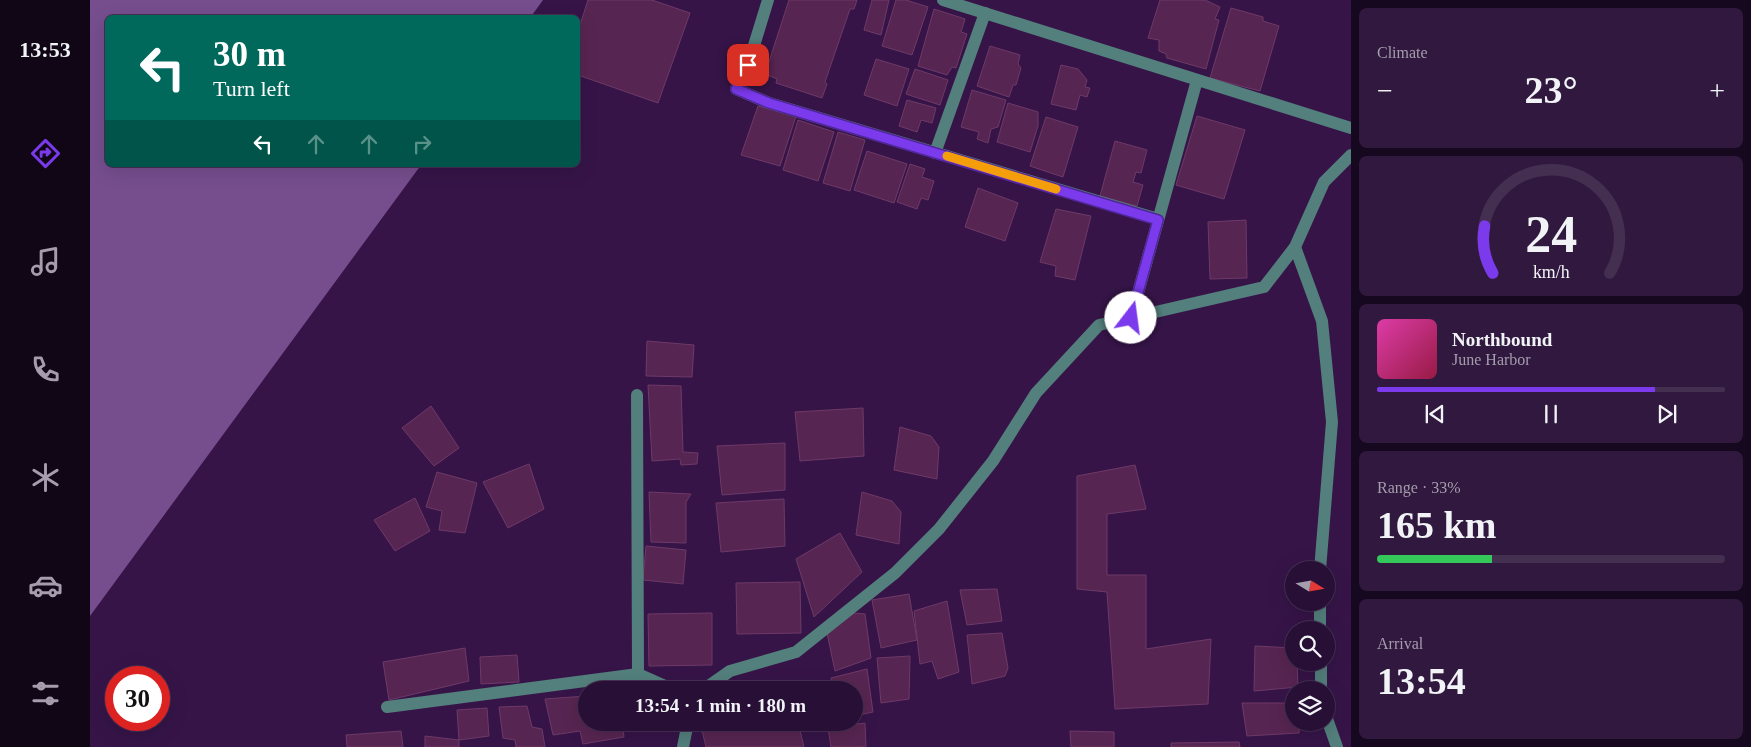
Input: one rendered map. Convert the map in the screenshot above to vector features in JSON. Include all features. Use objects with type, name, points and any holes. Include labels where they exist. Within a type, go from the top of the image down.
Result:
[{"type":"street","points":[[768,0],[748,65],[736,89],[769,103],[1158,220]]},
{"type":"street","points":[[943,0],[1351,128]]},
{"type":"street","points":[[935,153],[985,13]]},
{"type":"street","points":[[1131,318],[1197,80]]},
{"type":"street","points":[[716,681],[730,671],[796,652],[894,574],[939,529],[993,461],[1036,393],[1099,326],[1264,287],[1295,247],[1324,182],[1351,155]]},
{"type":"street","points":[[1295,247],[1322,321],[1332,422],[1321,561]]},
{"type":"street","points":[[637,395],[638,674]]},
{"type":"street","points":[[387,707],[638,674],[654,681]]},
{"type":"street","points":[[683,747],[686,731]]},
{"type":"street","points":[[1331,731],[1337,747]]},
{"type":"shaded area","points":[[90,0],[543,0],[532,15],[105,15],[105,167],[420,167],[90,616]]},
{"type":"building","points":[[588,0],[652,0],[690,13],[658,103],[580,76],[580,25]]},
{"type":"building","points":[[789,0],[857,0],[854,9],[850,9],[825,82],[827,84],[822,98],[776,83],[777,79],[765,74]]},
{"type":"building","points":[[872,0],[889,0],[881,35],[864,30]]},
{"type":"building","points":[[896,0],[906,0],[928,7],[912,55],[882,46]]},
{"type":"building","points":[[1160,0],[1205,0],[1220,7],[1215,19],[1219,20],[1206,69],[1167,58],[1166,54],[1159,51],[1159,40],[1148,38]]},
{"type":"building","points":[[1231,8],[1263,17],[1263,21],[1279,26],[1260,91],[1210,78]]},
{"type":"building","points":[[934,9],[965,19],[961,32],[967,34],[956,68],[952,67],[947,75],[918,66]]},
{"type":"building","points":[[990,46],[1020,55],[1018,64],[1021,68],[1016,85],[1013,85],[1009,97],[977,86]]},
{"type":"building","points":[[876,59],[909,69],[897,106],[864,95]]},
{"type":"building","points":[[1061,65],[1078,69],[1087,80],[1085,87],[1090,88],[1087,97],[1080,95],[1076,110],[1051,104]]},
{"type":"building","points":[[915,69],[948,80],[940,105],[906,94]]},
{"type":"building","points":[[972,90],[1006,100],[998,127],[991,129],[988,143],[977,139],[979,132],[961,127]]},
{"type":"building","points":[[907,100],[936,108],[932,123],[921,120],[917,132],[899,126]]},
{"type":"building","points":[[1008,103],[1038,112],[1038,126],[1030,152],[997,142]]},
{"type":"building","points":[[758,106],[796,116],[780,166],[741,155]]},
{"type":"building","points":[[1197,116],[1245,130],[1224,199],[1176,185]]},
{"type":"building","points":[[1046,117],[1078,127],[1063,177],[1030,166]]},
{"type":"building","points":[[798,120],[834,132],[818,181],[783,170]]},
{"type":"building","points":[[838,132],[865,140],[850,191],[823,183]]},
{"type":"building","points":[[1115,141],[1147,150],[1141,173],[1136,172],[1133,182],[1143,185],[1137,206],[1100,196]]},
{"type":"building","points":[[867,151],[907,164],[894,203],[854,190]]},
{"type":"building","points":[[910,164],[925,169],[922,177],[934,181],[928,200],[921,198],[917,209],[897,202]]},
{"type":"building","points":[[978,188],[1018,203],[1005,241],[965,227]]},
{"type":"building","points":[[1056,209],[1091,216],[1075,280],[1055,276],[1056,266],[1040,262]]},
{"type":"building","points":[[1246,220],[1247,278],[1210,279],[1208,222]]},
{"type":"building","points":[[647,341],[694,345],[692,377],[646,376]]},
{"type":"building","points":[[648,385],[681,386],[683,452],[698,453],[697,464],[681,465],[680,459],[652,461]]},
{"type":"building","points":[[431,406],[459,448],[434,466],[402,428]]},
{"type":"building","points":[[863,408],[864,456],[800,461],[795,412]]},
{"type":"building","points":[[900,427],[931,436],[939,447],[937,479],[894,470]]},
{"type":"building","points":[[785,443],[785,490],[722,495],[717,446]]},
{"type":"building","points":[[529,464],[544,509],[508,528],[483,482]]},
{"type":"building","points":[[1135,465],[1146,509],[1107,514],[1107,575],[1146,575],[1146,649],[1211,639],[1208,704],[1115,709],[1107,592],[1077,589],[1077,476]]},
{"type":"building","points":[[437,472],[477,483],[465,533],[439,530],[442,511],[426,507]]},
{"type":"building","points":[[649,492],[691,494],[686,502],[686,543],[651,542]]},
{"type":"building","points":[[862,492],[892,501],[901,512],[899,544],[856,535]]},
{"type":"building","points":[[415,498],[430,531],[395,551],[374,520]]},
{"type":"building","points":[[784,499],[785,546],[721,552],[716,503]]},
{"type":"building","points":[[840,533],[862,572],[814,617],[796,559]]},
{"type":"building","points":[[646,546],[686,550],[683,584],[643,580]]},
{"type":"building","points":[[800,582],[801,633],[737,634],[736,583]]},
{"type":"building","points":[[997,589],[1002,621],[967,625],[960,590]]},
{"type":"building","points":[[909,594],[917,640],[881,648],[872,600]]},
{"type":"building","points":[[947,601],[959,672],[938,679],[932,661],[920,664],[914,611]]},
{"type":"building","points":[[712,613],[712,665],[649,666],[648,614]]},
{"type":"building","points":[[854,613],[865,614],[871,658],[835,671],[827,633]]},
{"type":"building","points":[[1002,633],[1008,668],[1005,676],[972,684],[967,635]]},
{"type":"building","points":[[1255,646],[1285,648],[1285,671],[1297,671],[1298,681],[1285,681],[1285,688],[1254,691]]},
{"type":"building","points":[[465,648],[469,681],[389,700],[383,662]]},
{"type":"building","points":[[517,655],[519,682],[481,684],[480,657]]},
{"type":"building","points":[[910,656],[909,699],[881,703],[877,658]]},
{"type":"building","points":[[867,669],[873,712],[863,714],[863,681],[832,681],[831,678]]},
{"type":"building","points":[[578,697],[578,731],[580,731],[553,735],[545,699]]},
{"type":"building","points":[[1242,703],[1285,703],[1285,731],[1299,731],[1299,733],[1247,736]]},
{"type":"building","points":[[527,706],[532,727],[542,729],[545,747],[516,747],[515,740],[503,738],[499,707]]},
{"type":"building","points":[[487,708],[489,736],[459,740],[457,710]]},
{"type":"building","points":[[863,723],[865,723],[866,747],[831,747],[828,731],[863,731]]},
{"type":"building","points":[[401,731],[403,747],[347,747],[346,735]]},
{"type":"building","points":[[580,731],[623,731],[624,737],[583,744]]},
{"type":"building","points":[[702,731],[800,731],[804,747],[706,747]]},
{"type":"building","points":[[1070,731],[1114,732],[1114,747],[1071,747]]},
{"type":"building","points":[[425,736],[459,740],[459,747],[425,747]]},
{"type":"building","points":[[1239,742],[1240,747],[1171,747],[1171,743]]},
{"type":"slow traffic","points":[[947,156],[1056,189]]},
{"type":"route","points":[[748,65],[736,89],[769,103],[1158,220],[1131,318]]}]
